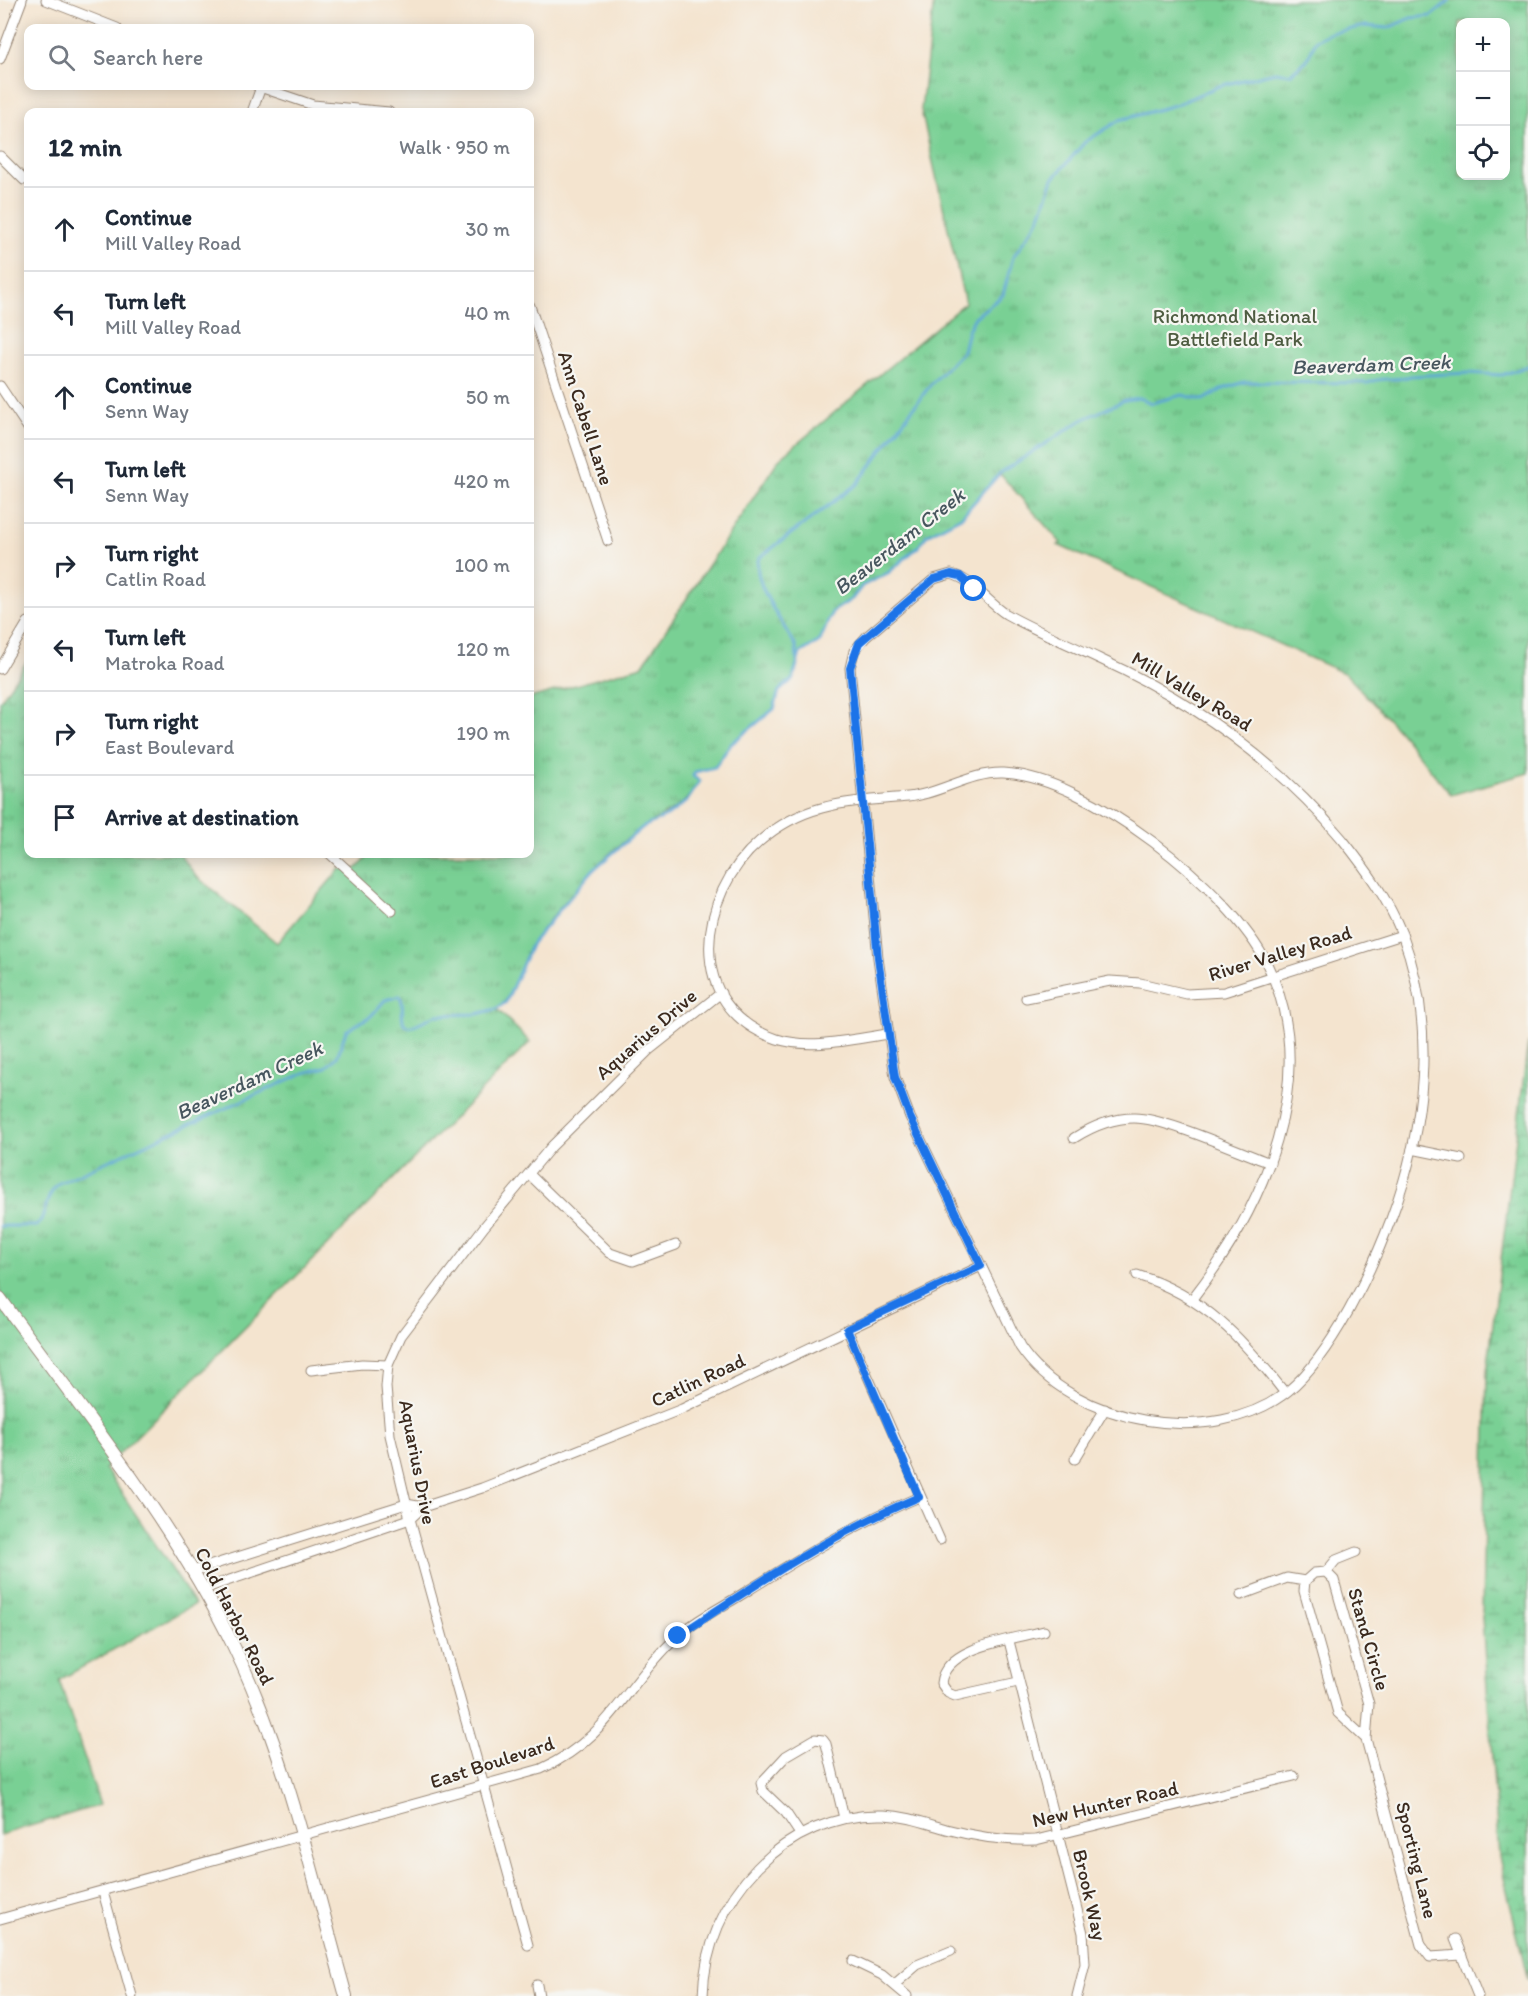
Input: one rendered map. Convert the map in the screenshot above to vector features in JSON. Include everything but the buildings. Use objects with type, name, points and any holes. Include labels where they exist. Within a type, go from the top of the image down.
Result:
[{"type":"main road","name":"Cold Harbor Road","points":[[3,1303],[116,1456],[203,1588],[251,1686],[302,1838],[346,1996]]},
{"type":"street","points":[[0,58],[22,0]]},
{"type":"street","points":[[46,0],[107,24]]},
{"type":"street","points":[[253,108],[258,90]]},
{"type":"street","points":[[271,90],[322,107],[335,108]]},
{"type":"street","points":[[0,156],[24,180]]},
{"type":"street","name":"Ann Cabell Lane","points":[[534,318],[608,541]]},
{"type":"street","points":[[0,386],[24,420]]},
{"type":"street","points":[[19,411],[24,408]]},
{"type":"street","name":"Mill Valley Road","points":[[951,574],[960,576],[1003,612],[1121,668],[1192,707],[1230,732],[1265,759],[1325,819],[1372,878],[1402,935],[1416,985],[1423,1044],[1420,1108],[1412,1149],[1386,1234],[1354,1298],[1318,1356],[1285,1393],[1248,1413],[1190,1424],[1147,1422],[1105,1409],[1051,1381],[1029,1360],[981,1266],[901,1098],[888,1034],[863,800],[851,660],[859,643],[934,579],[951,574]]},
{"type":"street","points":[[0,669],[24,629]]},
{"type":"street","points":[[888,1034],[805,1043],[790,1042],[762,1032],[747,1023],[721,993],[711,971],[708,942],[716,906],[735,869],[756,843],[790,819],[825,806],[912,796],[979,775],[995,773],[1026,776],[1071,793],[1135,829],[1198,880],[1246,930],[1273,976],[1286,1018],[1288,1064],[1285,1106],[1270,1163],[1231,1245],[1192,1299]]},
{"type":"street","points":[[334,858],[392,911]]},
{"type":"street","name":"River Valley Road","points":[[1026,998],[1110,981],[1128,981],[1169,991],[1206,994],[1242,988],[1402,935]]},
{"type":"street","name":"Aquarius Drive","points":[[528,1946],[406,1504],[386,1411],[388,1365],[401,1336],[484,1227],[551,1147],[648,1051],[721,993]]},
{"type":"street","points":[[1074,1138],[1104,1123],[1127,1119],[1147,1119],[1270,1163]]},
{"type":"street","points":[[1412,1149],[1461,1159]]},
{"type":"street","points":[[529,1174],[610,1253],[633,1261],[676,1245]]},
{"type":"street","name":"Catlin Road","points":[[203,1588],[410,1519],[423,1507],[482,1488],[651,1422],[981,1266]]},
{"type":"street","points":[[1137,1275],[1192,1299],[1244,1344],[1285,1393]]},
{"type":"street","points":[[847,1329],[919,1497],[940,1540]]},
{"type":"street","points":[[311,1370],[362,1364],[388,1365]]},
{"type":"street","points":[[1075,1459],[1105,1409]]},
{"type":"street","name":"East Boulevard","points":[[0,1920],[302,1838],[541,1769],[576,1750],[603,1726],[647,1670],[678,1636],[816,1547],[919,1497]]},
{"type":"street","name":"Catlin Road","points":[[193,1571],[406,1504],[423,1507]]},
{"type":"street","points":[[1326,1572],[1336,1560],[1356,1552]]},
{"type":"street","name":"Stand Circle","points":[[1305,1581],[1314,1573],[1326,1572],[1334,1580],[1369,1704],[1366,1739]]},
{"type":"street","points":[[1241,1596],[1287,1578],[1305,1581],[1304,1591],[1338,1713],[1366,1739]]},
{"type":"street","points":[[1018,1682],[955,1696],[948,1693],[941,1683],[946,1668],[957,1657],[1044,1631]]},
{"type":"street","name":"Brook Way","points":[[1009,1641],[1085,1949],[1083,1979],[1079,1995]]},
{"type":"street","points":[[800,1834],[786,1813],[763,1791],[761,1783],[786,1756],[815,1739],[823,1740],[826,1744],[844,1818]]},
{"type":"street","name":"Sporting Lane","points":[[1366,1739],[1423,1951],[1434,1957],[1462,1954]]},
{"type":"street","name":"New Hunter Road","points":[[703,1996],[713,1942],[728,1906],[760,1864],[800,1834],[844,1818],[865,1815],[904,1817],[998,1840],[1036,1840],[1059,1837],[1294,1776]]},
{"type":"street","points":[[103,1892],[132,1996]]},
{"type":"street","points":[[1455,1939],[1478,1996]]},
{"type":"street","points":[[895,1984],[917,1965],[951,1951]]},
{"type":"street","points":[[853,1961],[875,1970],[907,1996]]},
{"type":"street","points":[[537,1985],[539,1996]]},
{"type":"green space","name":"Richmond National Battlefield Park","points":[[934,0],[1528,0],[1528,773],[1451,795],[1399,731],[1346,674],[1058,545],[1061,543],[1000,474],[961,517],[927,535],[919,546],[888,573],[862,586],[852,599],[832,612],[820,641],[800,653],[793,679],[779,691],[774,709],[731,744],[715,767],[695,772],[693,776],[700,781],[688,798],[631,836],[592,871],[533,942],[514,986],[497,1009],[530,1042],[105,1468],[195,1604],[59,1680],[100,1805],[0,1835],[0,701],[24,666],[24,858],[183,858],[196,876],[277,943],[340,869],[356,869],[367,858],[534,858],[534,697],[642,666],[779,459],[965,303],[921,110]]},
{"type":"green space","points":[[1528,1042],[1528,1980],[1499,1857],[1482,1617],[1487,1372]]},
{"type":"waterway","points":[[797,658],[796,646],[777,615],[759,578],[759,558],[857,484],[931,384],[963,351],[968,330],[975,317],[1003,295],[1013,257],[1039,219],[1053,179],[1085,142],[1120,120],[1175,105],[1219,86],[1275,72],[1290,74],[1307,60],[1316,40],[1330,33],[1366,26],[1388,28],[1411,18],[1431,16],[1450,0]]},
{"type":"waterway","name":"Beaverdam Creek","points":[[0,1226],[36,1226],[43,1216],[50,1195],[59,1183],[304,1073],[326,1067],[337,1057],[346,1031],[371,1016],[385,1000],[400,996],[404,1024],[410,1027],[436,1015],[477,1014],[496,1009],[506,1002],[532,943],[593,870],[643,827],[667,816],[687,801],[700,781],[693,776],[695,772],[715,767],[731,744],[774,709],[779,691],[793,679],[800,653],[820,641],[832,612],[852,599],[862,586],[888,573],[919,546],[927,535],[961,517],[1000,473],[1082,420],[1125,400],[1139,398],[1152,403],[1182,395],[1203,400],[1223,389],[1244,382],[1368,383],[1410,376],[1468,373],[1502,375],[1528,366]]},
{"type":"route","points":[[678,1636],[816,1547],[919,1497],[847,1329],[981,1266],[901,1098],[895,1077],[878,958],[850,668],[854,651],[859,643],[934,579],[951,574],[960,576],[966,579],[974,589]]}]
